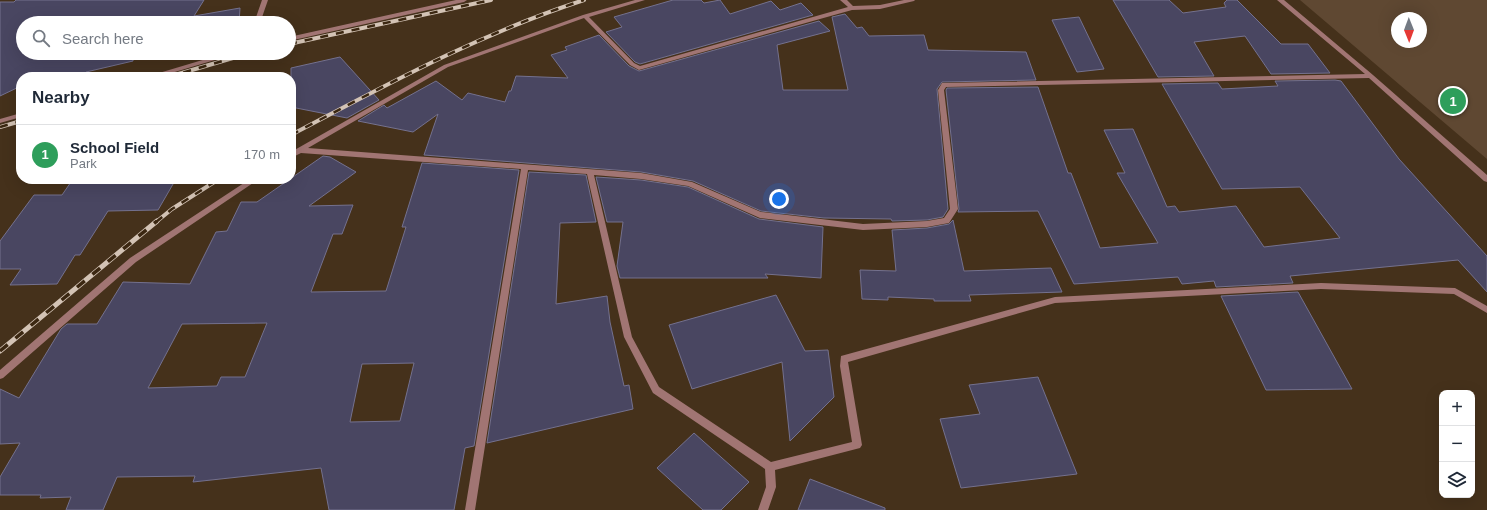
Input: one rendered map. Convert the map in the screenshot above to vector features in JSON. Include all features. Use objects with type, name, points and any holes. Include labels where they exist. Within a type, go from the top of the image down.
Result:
[{"type":"street","points":[[259,16],[265,0]]},
{"type":"street","points":[[296,37],[464,0]]},
{"type":"street","points":[[296,152],[446,66],[585,16],[642,0]]},
{"type":"street","points":[[843,0],[852,8]]},
{"type":"street","points":[[585,16],[632,64],[639,68],[852,8],[880,7],[912,0]]},
{"type":"street","points":[[1280,0],[1370,76],[1487,179]]},
{"type":"street","points":[[168,72],[209,60]]},
{"type":"street","points":[[299,150],[641,176],[689,184],[760,215],[863,227],[927,224],[946,221],[954,209],[942,90],[944,85],[1370,76]]},
{"type":"street","points":[[0,121],[16,116]]},
{"type":"street","points":[[470,510],[525,167]]},
{"type":"street","points":[[1478,172],[1487,171]]},
{"type":"street","points":[[590,172],[628,337],[656,390],[770,467],[857,445],[844,359],[1055,300],[1321,286],[1455,291],[1487,310]]},
{"type":"street","points":[[0,375],[133,260],[247,184]]},
{"type":"street","points":[[763,510],[771,487],[770,467]]},
{"type":"shaded area","points":[[1300,0],[1487,0],[1487,159]]},
{"type":"building","points":[[16,0],[204,0],[194,16],[16,16],[16,60],[133,61],[86,72],[16,72],[16,88],[0,96],[0,2],[14,2]]},
{"type":"building","points":[[673,0],[701,0],[704,3],[720,0],[730,14],[771,1],[780,10],[801,3],[813,15],[640,64],[635,62],[606,32],[622,27],[614,17]]},
{"type":"building","points":[[1113,0],[1169,0],[1183,13],[1226,7],[1224,3],[1227,0],[1237,0],[1281,44],[1308,44],[1330,73],[1271,74],[1245,36],[1194,42],[1214,76],[1158,77]]},
{"type":"building","points":[[240,8],[239,16],[194,16]]},
{"type":"building","points":[[845,14],[857,28],[862,27],[869,36],[924,35],[928,50],[1026,52],[1036,80],[942,82],[937,89],[948,209],[943,217],[927,220],[892,221],[891,219],[824,218],[761,211],[693,181],[641,172],[424,155],[438,114],[413,132],[358,121],[384,105],[387,108],[436,81],[462,100],[468,93],[505,102],[509,91],[511,91],[516,76],[568,78],[551,55],[567,50],[565,47],[599,35],[629,66],[639,71],[819,21],[830,31],[777,45],[783,90],[848,90],[832,17]]},
{"type":"building","points":[[1079,17],[1104,69],[1077,72],[1052,20]]},
{"type":"building","points":[[340,57],[379,100],[347,118],[296,108],[296,72],[291,72],[291,68]]},
{"type":"building","points":[[1275,81],[1341,81],[1399,159],[1487,256],[1487,292],[1458,260],[1290,276],[1293,283],[1216,287],[1214,281],[1182,284],[1178,277],[1074,284],[1038,211],[958,212],[959,209],[947,88],[1038,87],[1068,173],[1071,173],[1100,248],[1158,243],[1117,173],[1125,173],[1104,130],[1133,129],[1167,207],[1175,206],[1179,212],[1236,206],[1264,247],[1340,238],[1300,187],[1222,189],[1162,84],[1218,83],[1222,89],[1278,86]]},
{"type":"building","points":[[323,156],[330,157],[356,172],[309,206],[353,205],[342,234],[333,234],[311,292],[386,291],[406,227],[402,227],[422,163],[519,170],[474,446],[465,448],[454,510],[329,510],[321,468],[193,482],[195,476],[117,477],[103,510],[66,510],[71,497],[40,498],[41,495],[0,495],[0,477],[20,443],[0,444],[0,389],[19,398],[61,329],[67,324],[97,324],[123,282],[190,284],[216,232],[227,231],[241,202],[257,202],[283,184],[296,184],[296,175]],"holes":[[[267,323],[245,377],[221,377],[217,386],[148,388],[182,324]],[[414,363],[400,421],[350,422],[362,364]]]},
{"type":"building","points":[[529,172],[586,175],[596,222],[560,223],[556,304],[607,296],[610,322],[624,386],[629,385],[633,409],[487,443]]},
{"type":"building","points":[[596,177],[641,180],[688,187],[759,219],[823,227],[821,278],[765,274],[768,278],[620,278],[617,266],[623,222],[607,222]]},
{"type":"building","points":[[70,184],[173,184],[158,210],[108,211],[80,255],[75,255],[57,284],[10,285],[21,269],[0,269],[0,241],[34,195],[62,195]]},
{"type":"building","points":[[953,220],[964,271],[1051,268],[1062,292],[969,295],[971,301],[934,301],[934,299],[888,297],[888,300],[862,299],[860,270],[896,271],[892,230],[927,228],[949,224]]},
{"type":"building","points":[[1298,292],[1352,389],[1266,390],[1221,296]]},
{"type":"building","points":[[776,295],[805,351],[828,350],[834,397],[790,441],[782,362],[692,389],[669,325]]},
{"type":"building","points":[[1038,377],[1077,474],[961,488],[940,419],[980,414],[969,385]]},
{"type":"building","points":[[694,433],[749,482],[721,510],[703,510],[657,468]]},
{"type":"building","points":[[810,479],[885,508],[885,510],[798,510]]},
{"type":"railway","points":[[296,42],[491,0]]},
{"type":"railway","points":[[296,132],[434,61],[508,28],[545,13],[584,0]]},
{"type":"railway","points":[[185,72],[226,60]]},
{"type":"railway","points":[[0,127],[16,122]]},
{"type":"railway","points":[[156,222],[172,209],[211,184]]},
{"type":"railway","points":[[0,351],[157,221]]},
{"type":"place","name":"School Field","points":[[1453,101]]}]
